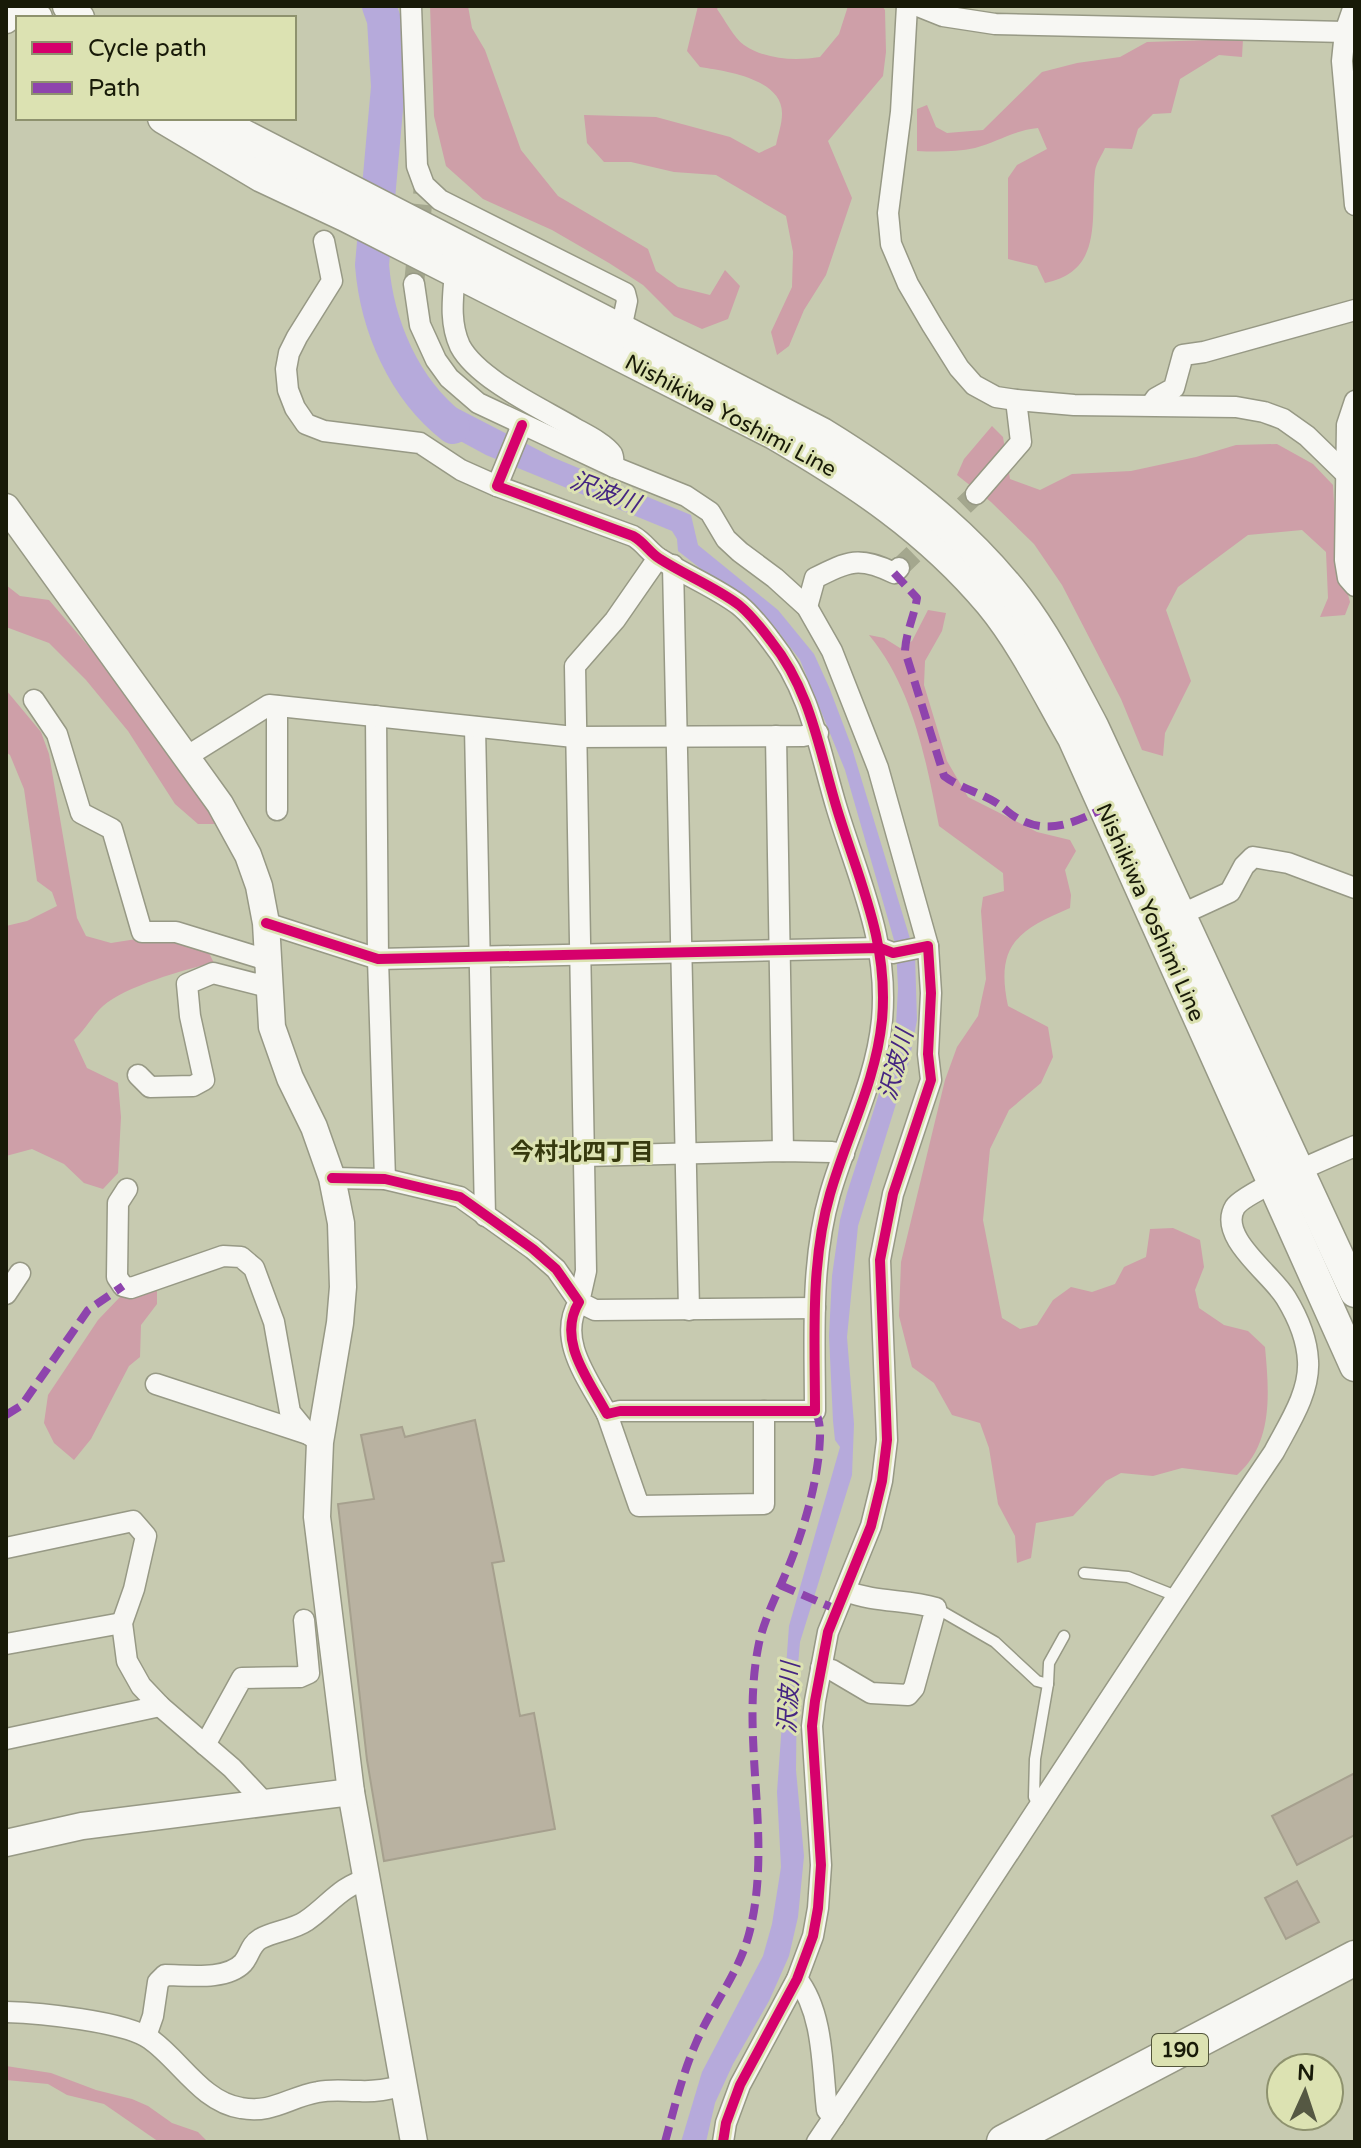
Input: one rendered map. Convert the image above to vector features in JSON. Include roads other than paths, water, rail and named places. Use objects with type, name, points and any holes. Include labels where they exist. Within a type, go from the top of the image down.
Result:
[{"type":"highway","name":"190","points":[[1004,2142],[1355,1958]]},
{"type":"main road","name":"Nishikiwa Yoshimi Line","points":[[166,120],[262,177],[346,203]]},
{"type":"main road","name":"Nishikiwa Yoshimi Line","points":[[214,120],[346,203],[401,232],[621,329],[751,394],[834,440],[882,470],[967,542],[1018,600],[1054,653],[1093,726],[1180,915],[1287,1178],[1355,1366]]},
{"type":"main road","name":"Nishikiwa Yoshimi Line","points":[[401,232],[455,272],[761,427],[838,471],[899,514],[954,564],[991,605],[1032,666],[1073,738],[1287,1178],[1355,1292]]},
{"type":"street","points":[[6,20],[24,6]]},
{"type":"street","points":[[411,6],[417,166],[424,185],[440,200],[625,293],[627,301],[621,329]]},
{"type":"street","points":[[907,6],[901,112],[888,213],[891,244],[908,284],[959,368],[974,385],[996,397],[1016,400],[1074,405],[1236,407],[1264,412],[1283,419],[1307,436],[1345,473]]},
{"type":"street","points":[[918,6],[943,16],[995,24],[1345,32]]},
{"type":"street","points":[[1354,6],[1345,32],[1342,61],[1355,205]]},
{"type":"street","points":[[324,241],[332,281],[297,337],[286,369],[288,390],[306,424],[324,431],[420,443],[461,470],[633,536],[665,562],[740,606],[772,642],[808,703],[837,808],[886,950],[877,1061],[829,1196],[815,1308],[815,1411],[620,1411],[607,1414]]},
{"type":"street","points":[[455,272],[454,325],[461,347],[471,360],[515,393],[592,438],[612,454],[614,467]]},
{"type":"street","points":[[414,284],[420,325],[436,360],[449,378],[478,403],[521,428],[686,496],[710,512],[726,539],[807,607],[832,651],[878,768],[925,947],[931,993],[928,1054],[931,1080],[893,1194],[880,1260],[887,1440],[882,1481],[871,1526],[828,1632],[812,1726],[820,1879],[813,1936],[797,1979],[740,2085],[726,2123],[723,2142]]},
{"type":"street","points":[[1151,405],[1156,398],[1174,388],[1183,355],[1204,352],[1355,310]]},
{"type":"street","points":[[976,494],[1021,442],[1016,400]]},
{"type":"street","points":[[1355,401],[1347,425],[1345,473],[1345,560],[1348,578],[1355,586]]},
{"type":"street","points":[[499,483],[521,428]]},
{"type":"street","points":[[6,507],[220,804],[248,855],[259,886],[266,923],[272,1027],[332,1178],[341,1223],[343,1287],[340,1323],[314,1438],[321,1558],[351,1792],[414,2142]]},
{"type":"street","points":[[807,607],[815,578],[842,564],[871,561],[894,573],[899,568]]},
{"type":"street","points":[[665,562],[678,736],[689,1310]]},
{"type":"street","points":[[665,562],[575,666],[586,1271],[579,1302],[571,1316],[571,1347],[607,1414],[639,1506],[764,1504],[764,1411]]},
{"type":"street","points":[[34,700],[57,734],[81,813],[112,829],[142,932],[176,932],[267,960]]},
{"type":"street","points":[[186,757],[269,705],[574,737],[803,736],[818,733]]},
{"type":"street","points":[[277,706],[277,810]]},
{"type":"street","points":[[376,716],[378,959],[385,1179]]},
{"type":"street","points":[[475,727],[485,1216]]},
{"type":"street","points":[[776,736],[783,1151]]},
{"type":"street","points":[[1180,915],[1230,892],[1244,866],[1253,857],[1288,863],[1355,888]]},
{"type":"street","points":[[266,923],[378,959],[925,947]]},
{"type":"street","points":[[138,1075],[150,1087],[193,1086],[204,1080],[190,1016],[187,984],[213,973],[268,987]]},
{"type":"street","points":[[817,2142],[952,1943],[1176,1596],[1274,1452],[1305,1387],[1309,1364],[1299,1325],[1287,1299],[1236,1240],[1231,1225],[1233,1211],[1241,1201],[1355,1146]]},
{"type":"street","points":[[584,1156],[783,1151],[844,1154]]},
{"type":"street","points":[[332,1178],[385,1179],[460,1197],[533,1249],[556,1269],[579,1302],[595,1310],[815,1308]]},
{"type":"street","points":[[127,1189],[118,1203],[117,1277],[123,1286],[131,1288],[223,1256],[241,1257],[254,1268],[274,1322],[290,1412],[314,1438]]},
{"type":"street","points":[[6,1294],[20,1273]]},
{"type":"street","points":[[156,1384],[314,1438]]},
{"type":"street","points":[[6,1548],[133,1521],[146,1536],[134,1589],[122,1623],[127,1661],[141,1686],[160,1706],[232,1768],[264,1802]]},
{"type":"street","points":[[821,1668],[832,1670],[871,1693],[908,1695],[914,1688],[936,1608],[925,1604],[879,1601],[846,1591]]},
{"type":"street","points":[[205,1745],[242,1678],[300,1677],[309,1673],[304,1620]]},
{"type":"street","points":[[6,1644],[122,1623]]},
{"type":"street","points":[[6,1739],[160,1706]]},
{"type":"street","points":[[6,1843],[82,1826],[351,1792]]},
{"type":"street","points":[[146,2036],[153,2016],[158,1982],[165,1975],[213,1975],[236,1969],[245,1961],[252,1944],[304,1923],[353,1883],[366,1880]]},
{"type":"street","points":[[797,1979],[808,1993],[827,2110],[834,2117]]},
{"type":"street","points":[[6,2012],[45,2013],[146,2036],[215,2099],[239,2108],[266,2110],[317,2092],[363,2092],[403,2086]]},
{"type":"lane","points":[[1084,1573],[1128,1577],[1176,1596]]},
{"type":"lane","points":[[936,1608],[995,1642],[1037,1681],[1048,1684]]},
{"type":"lane","points":[[1039,1805],[1034,1797],[1035,1759],[1049,1663],[1064,1636]]},
{"type":"water","points":[[420,395],[449,404],[552,457],[691,515],[698,545],[778,610],[814,654],[829,687],[851,745],[915,955],[917,1020],[909,1062],[858,1226],[847,1337],[854,1424],[852,1475],[800,1642],[796,1770],[804,1856],[798,1917],[789,1956],[769,2001],[715,2103],[706,2142],[681,2142],[702,2072],[763,1956],[772,1924],[781,1867],[777,1792],[789,1626],[840,1447],[835,1440],[833,1421],[829,1336],[832,1276],[847,1193],[895,1044],[898,988],[896,947],[845,770],[800,660],[774,626],[678,551],[677,539],[672,531],[486,455],[451,436]]},
{"type":"waterway","name":"沢波川","points":[[379,6],[384,20],[388,87],[372,265],[375,288],[387,333],[407,375],[420,394],[453,427]]},
{"type":"tunnel","points":[[414,284],[424,185]]},
{"type":"tunnel","points":[[899,568],[976,494]]},
{"type":"district","name":"今村北四丁目","points":[[582,1152]]}]
